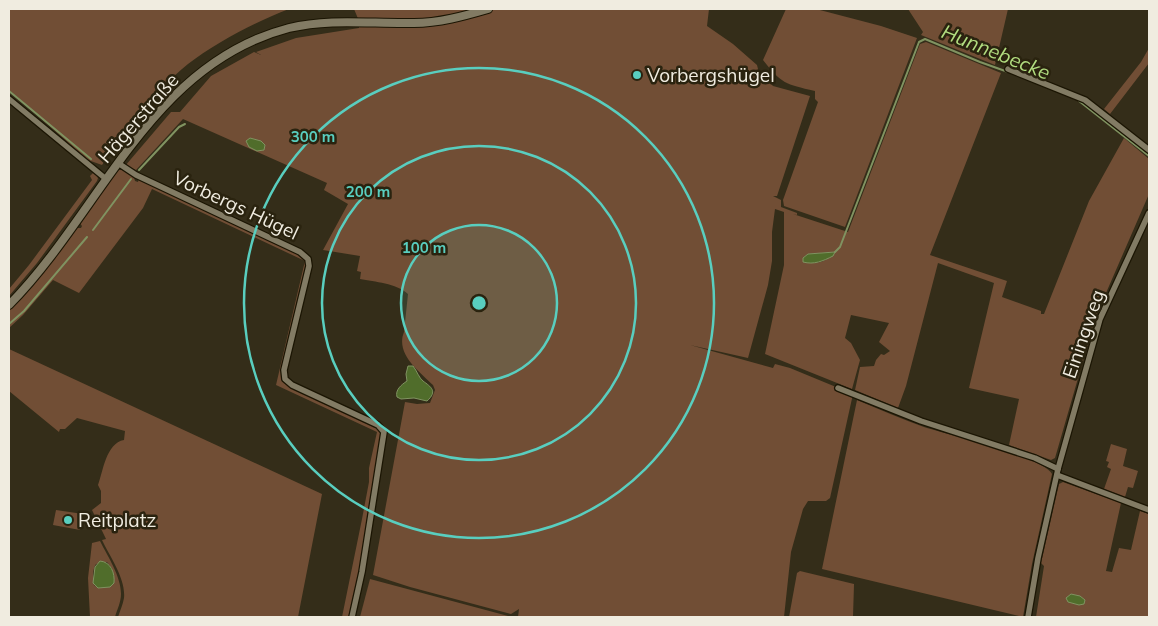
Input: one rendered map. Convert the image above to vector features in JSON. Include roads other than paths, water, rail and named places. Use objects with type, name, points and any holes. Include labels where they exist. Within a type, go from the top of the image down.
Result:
[{"type":"main road","name":"Hägerstraße","points":[[9,305],[45,263],[106,179],[151,122],[181,89],[218,60],[253,41],[280,31],[316,23],[339,21],[429,22],[488,9]]},
{"type":"street","points":[[1008,69],[1085,100],[1149,150]]},
{"type":"street","points":[[9,99],[106,179]]},
{"type":"street","name":"Vorbergs Hügel","points":[[118,164],[145,179],[300,252],[308,259],[309,266],[284,370],[285,379],[292,385],[378,425],[384,432],[362,572],[352,617]]},
{"type":"street","name":"Einingweg","points":[[1028,617],[1038,558],[1058,472],[1100,319],[1149,213]]},
{"type":"street","points":[[838,388],[922,421],[1035,458],[1058,472],[1149,510]]},
{"type":"waterway","name":"Hunnebecke","points":[[835,252],[840,247],[919,42],[925,39],[1008,72]]},
{"type":"waterway","points":[[9,91],[91,159]]},
{"type":"waterway","name":"Hunnebecke","points":[[1079,101],[1149,156]]},
{"type":"waterway","points":[[139,170],[179,127],[185,124]]},
{"type":"waterway","points":[[93,230],[131,179]]},
{"type":"waterway","points":[[9,324],[24,311],[87,237]]},
{"type":"place","name":"Vorbergshügel","points":[[637,75]]},
{"type":"place","name":"Reitplatz","points":[[68,520]]}]
